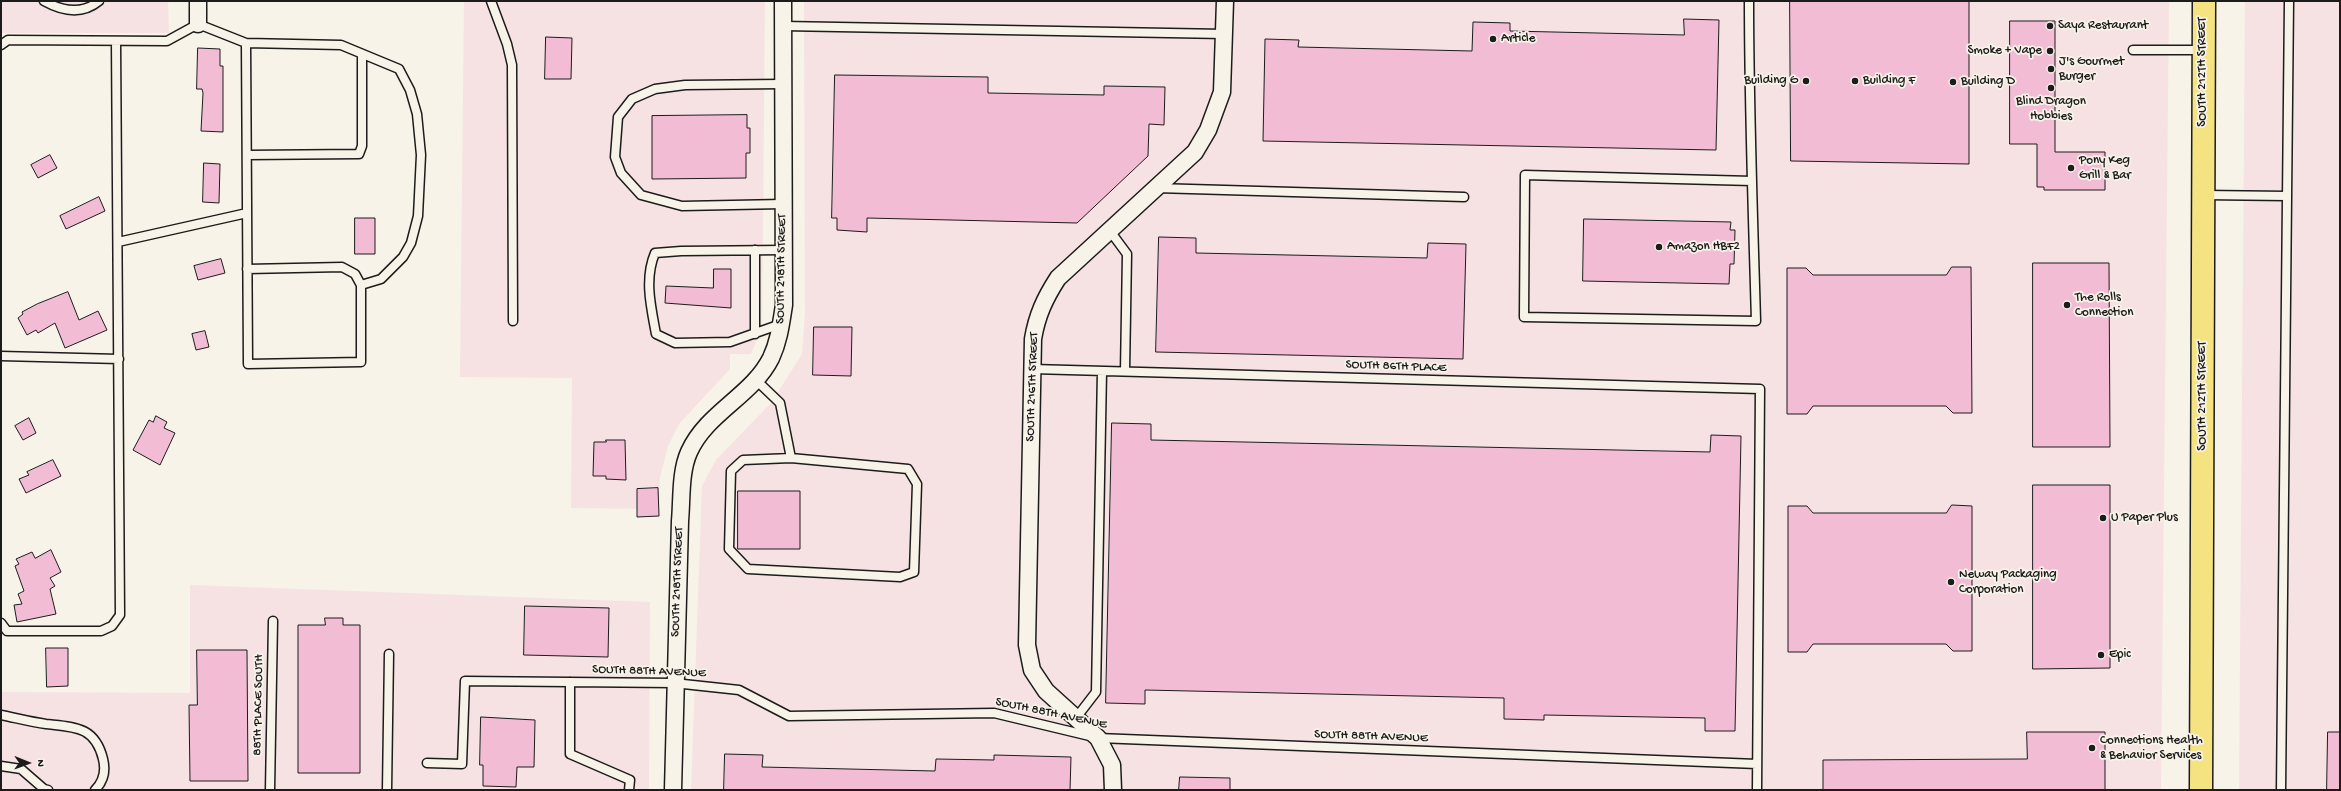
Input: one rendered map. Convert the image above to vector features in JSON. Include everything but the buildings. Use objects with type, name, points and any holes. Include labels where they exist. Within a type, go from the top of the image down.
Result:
[{"type":"main road","name":"SOUTH 212TH STREET","points":[[2201,790],[2204,1]]},
{"type":"street","points":[[198,1],[198,24]]},
{"type":"street","name":"SOUTH 218TH STREET","points":[[673,790],[674,683],[681,506],[682,485],[689,452],[703,428],[756,380],[771,359],[781,324],[784,305],[783,1]]},
{"type":"street","name":"SOUTH 216TH STREET","points":[[1113,790],[1112,765],[1098,738],[1046,691],[1032,670],[1027,644],[1032,369],[1036,318],[1044,300],[1058,278],[1195,152],[1208,130],[1222,92],[1225,1]]},
{"type":"lane","points":[[44,1],[70,11],[91,8],[99,1]]},
{"type":"lane","points":[[491,1],[507,44],[512,64],[513,321]]},
{"type":"lane","points":[[1749,1],[1750,151],[1752,181],[1756,321],[1524,318],[1525,175],[1752,181]]},
{"type":"lane","points":[[2281,790],[2289,1]]},
{"type":"lane","points":[[1,45],[8,40],[167,41],[198,24],[246,43],[341,45],[399,69],[410,90],[415,108],[421,155],[418,216],[411,243],[403,257],[381,279],[361,285]]},
{"type":"lane","points":[[783,26],[1224,34]]},
{"type":"lane","points":[[1,623],[7,631],[101,631],[112,626],[120,615],[116,41]]},
{"type":"lane","points":[[246,43],[247,270],[248,364],[361,362],[361,285],[355,274],[342,267],[247,270]]},
{"type":"lane","points":[[2133,50],[2204,50]]},
{"type":"lane","points":[[247,154],[359,154],[362,146],[362,54]]},
{"type":"lane","points":[[783,84],[686,85],[655,89],[632,99],[618,117],[615,156],[621,173],[641,195],[682,206],[784,204]]},
{"type":"lane","points":[[1156,188],[1464,197]]},
{"type":"lane","points":[[2203,195],[2287,196]]},
{"type":"lane","points":[[118,242],[247,213]]},
{"type":"lane","points":[[1110,231],[1127,254],[1125,371]]},
{"type":"lane","points":[[755,250],[755,334]]},
{"type":"lane","points":[[781,324],[730,342],[675,343],[656,334],[649,300],[649,267],[655,253],[784,250]]},
{"type":"lane","points":[[1,356],[119,359]]},
{"type":"lane","name":"SOUTH 86TH PLACE","points":[[1032,369],[1760,389],[1757,764]]},
{"type":"lane","points":[[1076,718],[1096,692],[1102,371]]},
{"type":"lane","points":[[756,380],[780,403],[791,458]]},
{"type":"lane","points":[[791,458],[908,469],[917,484],[914,572],[900,577],[748,569],[729,549],[731,471],[743,460],[791,458]]},
{"type":"lane","name":"88TH PLACE SOUTH","points":[[270,790],[273,621]]},
{"type":"lane","points":[[387,790],[389,654]]},
{"type":"lane","name":"SOUTH 88TH AVENUE","points":[[427,764],[462,764],[465,681],[674,683],[739,690],[789,716],[994,713],[1098,738],[1757,764]]},
{"type":"lane","points":[[570,682],[570,754],[630,780],[629,790]]},
{"type":"lane","points":[[1,715],[47,724],[66,725],[84,731],[98,745],[104,763],[104,775],[100,785],[95,790]]},
{"type":"lane","points":[[1757,764],[1757,790]]},
{"type":"lane","points":[[1,766],[21,769],[44,789],[48,790]]},
{"type":"shaded area","points":[[1,1],[168,1],[169,33],[1,33]]},
{"type":"shaded area","points":[[464,1],[765,1],[762,327],[751,354],[730,354],[730,369],[679,424],[668,446],[660,477],[658,509],[571,508],[572,378],[460,377]]},
{"type":"shaded area","points":[[804,1],[2169,1],[2161,790],[691,790],[702,486],[716,460],[771,403],[802,354],[805,313]]},
{"type":"shaded area","points":[[2245,1],[2340,1],[2340,790],[2239,790]]},
{"type":"shaded area","points":[[190,585],[650,602],[649,790],[1,790],[1,692],[190,693]]},
{"type":"place","name":"Saya Restaurant","points":[[2050,26]]},
{"type":"place","name":"Article","points":[[1493,39]]},
{"type":"place","name":"Smoke + Vape","points":[[2050,51]]},
{"type":"place","name":"J's Gourmet Burger","points":[[2051,69]]},
{"type":"place","name":"Building G","points":[[1806,81]]},
{"type":"place","name":"Building F","points":[[1855,81]]},
{"type":"place","name":"Building D","points":[[1953,82]]},
{"type":"place","name":"Blind Dragon Hobbies","points":[[2051,88]]},
{"type":"place","name":"Pony Keg Grill & Bar","points":[[2071,168]]},
{"type":"place","name":"Amazon HBF2","points":[[1659,247]]},
{"type":"place","name":"The Rolls Connection","points":[[2067,305]]},
{"type":"place","name":"U Paper Plus","points":[[2103,518]]},
{"type":"place","name":"Neway Packaging Corporation","points":[[1951,582]]},
{"type":"place","name":"Epic","points":[[2101,655]]},
{"type":"place","name":"Connections Health & Behavior Services","points":[[2092,748]]}]
